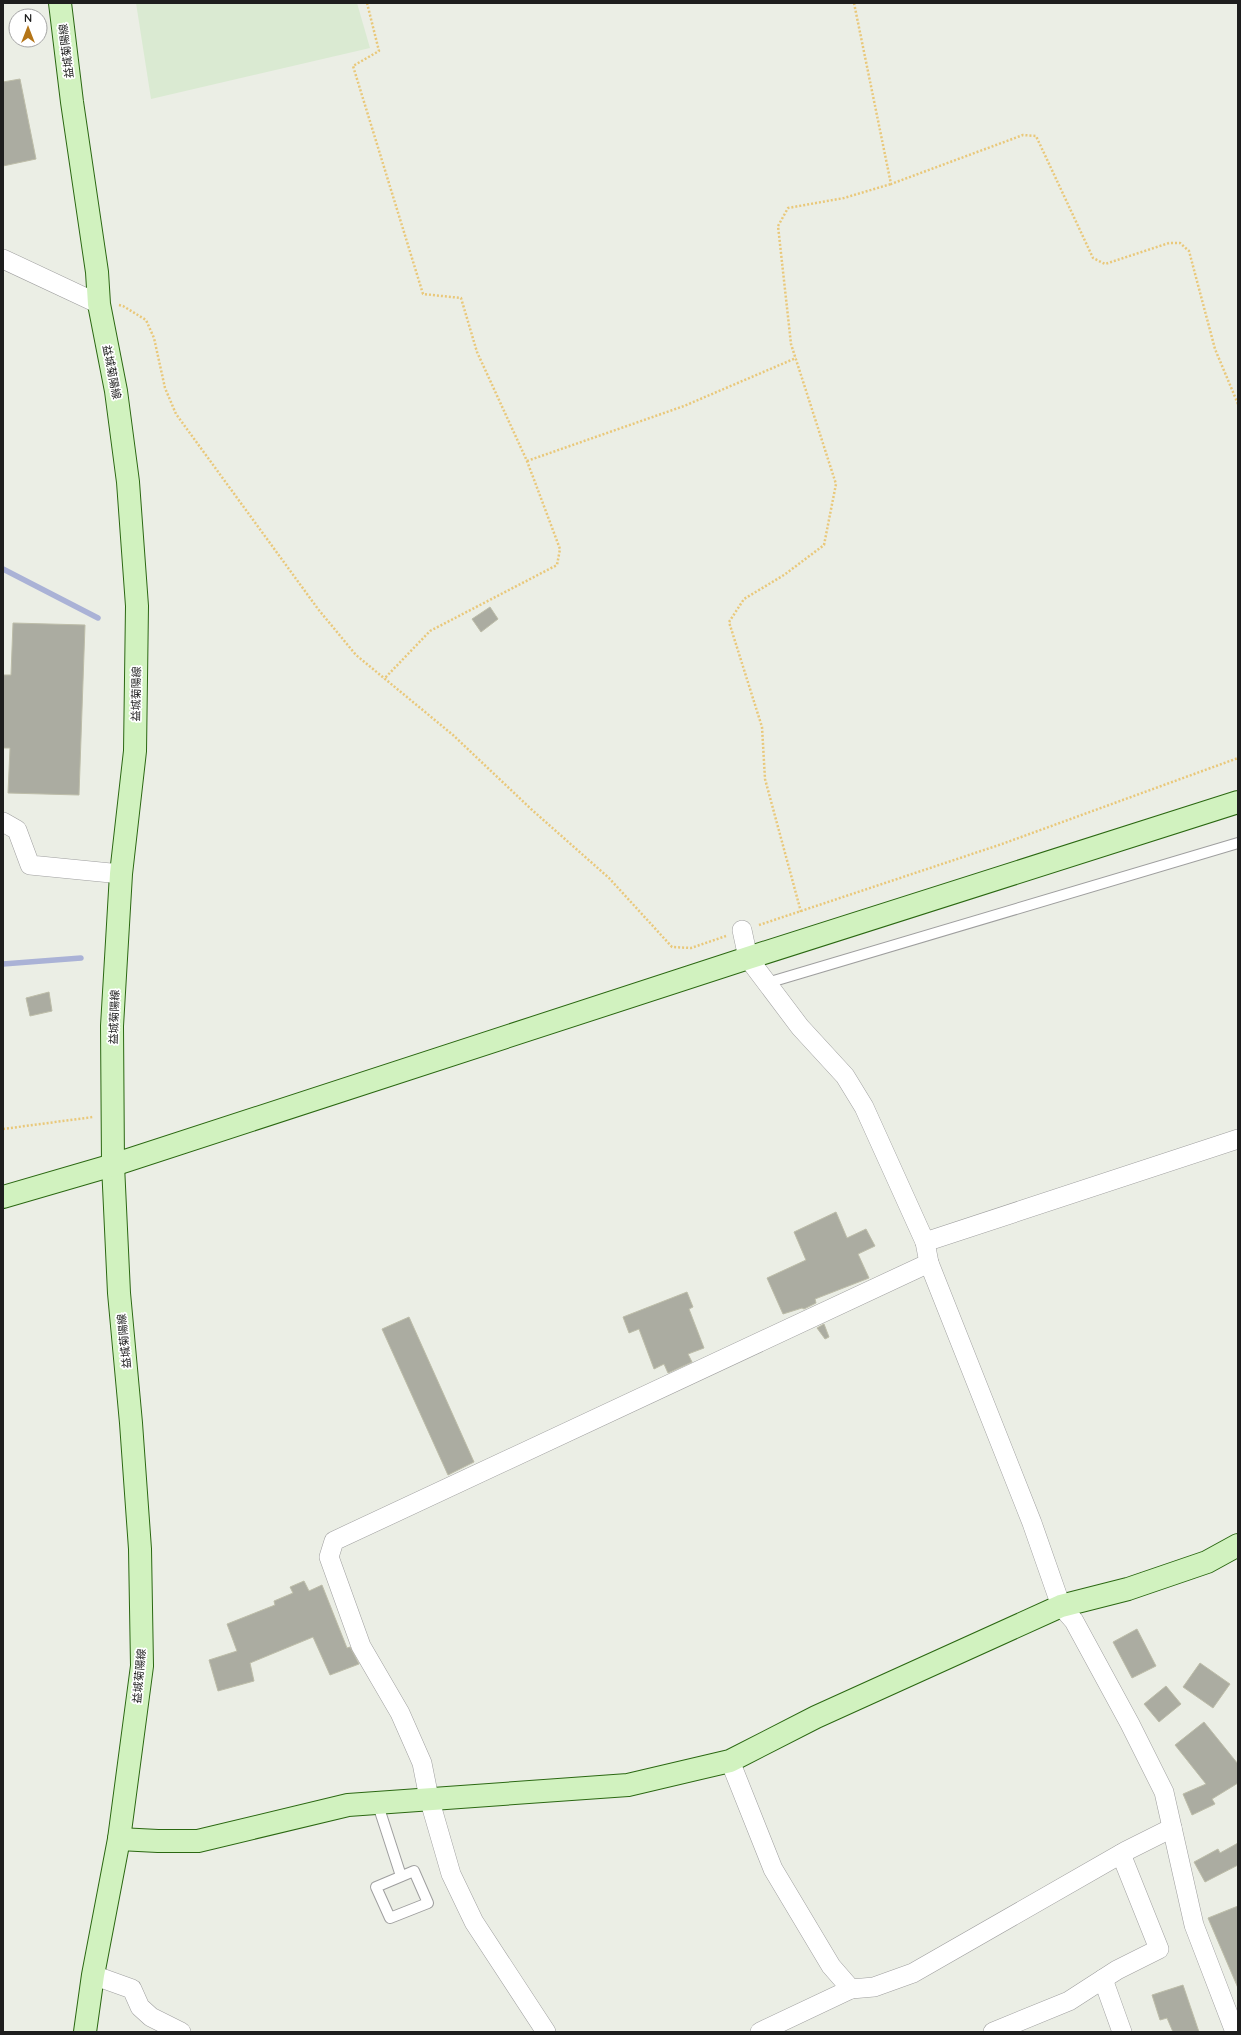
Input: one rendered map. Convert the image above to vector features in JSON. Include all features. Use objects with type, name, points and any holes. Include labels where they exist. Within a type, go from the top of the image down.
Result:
[{"type":"street","name":"益城菊陽線","points":[[60,3],[72,102],[97,272],[98,304],[116,391],[128,482],[137,606],[135,752],[121,874],[112,1026],[113,1165],[119,1293],[132,1423],[140,1549],[142,1666],[119,1838],[93,1975],[85,2032]]},
{"type":"street","points":[[3,259],[98,304]]},
{"type":"street","points":[[3,1197],[113,1165],[748,958],[1238,802]]},
{"type":"street","points":[[3,822],[17,830],[30,865],[121,874]]},
{"type":"street","points":[[742,930],[748,958],[800,1027],[845,1076],[864,1107],[925,1242],[929,1263],[1032,1524],[1061,1606],[1074,1621],[1130,1724],[1164,1792],[1194,1925],[1235,2032]]},
{"type":"street","points":[[925,1242],[1238,1139]]},
{"type":"street","points":[[546,2032],[474,1922],[451,1874],[429,1798],[422,1763],[400,1713],[361,1646],[328,1557],[334,1541],[929,1263]]},
{"type":"street","points":[[119,1838],[158,1841],[198,1841],[348,1805],[429,1798],[628,1785],[730,1761],[816,1717],[1061,1606],[1128,1589],[1207,1562],[1238,1544]]},
{"type":"street","points":[[730,1761],[773,1869],[832,1966],[851,1988]]},
{"type":"street","points":[[760,2032],[851,1988],[874,1987],[913,1973],[1121,1854],[1172,1828]]},
{"type":"street","points":[[993,2032],[1069,2001],[1103,1979],[1159,1950],[1121,1854]]},
{"type":"street","points":[[93,1975],[132,1989],[140,2007],[151,2017],[181,2032]]},
{"type":"street","points":[[1103,1979],[1122,2032]]},
{"type":"lane","points":[[767,983],[1238,843]]},
{"type":"lane","points":[[377,1802],[401,1876]]},
{"type":"lane","points":[[414,1871],[428,1904],[390,1918],[376,1888],[401,1876],[414,1871]]},
{"type":"path","points":[[366,3],[379,51],[353,66],[423,294],[461,298],[477,352],[527,461],[560,549],[557,565],[430,631],[384,679]]},
{"type":"path","points":[[854,3],[891,184]]},
{"type":"path","points":[[801,912],[765,779],[762,727],[729,622],[744,599],[784,575],[824,545],[836,484],[791,344],[778,226],[788,208],[844,198],[891,184],[1023,135],[1036,136],[1093,258],[1105,264],[1169,243],[1180,243],[1189,251],[1215,349],[1238,404]]},
{"type":"path","points":[[98,304],[123,306],[146,320],[154,338],[165,388],[176,414],[318,609],[356,655],[453,735],[531,809],[609,878],[672,947],[691,948],[742,930],[801,912],[1002,844],[1238,758]]},
{"type":"path","points":[[527,461],[684,406],[796,358]]},
{"type":"path","points":[[3,1129],[113,1115]]},
{"type":"green space","points":[[136,3],[357,3],[370,48],[151,99]]},
{"type":"building","points":[[20,79],[36,159],[3,166],[3,82]]},
{"type":"building","points":[[490,607],[498,619],[481,632],[472,619]]},
{"type":"building","points":[[13,623],[85,625],[79,795],[8,793],[10,748],[3,748],[3,675],[11,675]]},
{"type":"building","points":[[49,992],[52,1011],[30,1016],[26,998]]},
{"type":"building","points":[[836,1212],[847,1238],[866,1229],[875,1246],[858,1254],[869,1278],[815,1299],[816,1303],[804,1309],[802,1308],[783,1314],[767,1278],[806,1260],[794,1232]]},
{"type":"building","points":[[687,1292],[693,1307],[689,1309],[704,1348],[688,1354],[692,1362],[668,1373],[664,1364],[654,1369],[639,1329],[629,1333],[623,1317]]},
{"type":"building","points":[[409,1317],[474,1462],[448,1475],[382,1329]]},
{"type":"building","points":[[824,1324],[829,1337],[825,1339],[817,1328]]},
{"type":"building","points":[[304,1581],[309,1591],[322,1585],[347,1648],[350,1647],[359,1664],[330,1675],[313,1637],[250,1663],[254,1681],[218,1691],[209,1660],[237,1651],[227,1624],[275,1605],[274,1601],[293,1593],[290,1587]]},
{"type":"building","points":[[1137,1629],[1156,1666],[1132,1678],[1113,1642]]},
{"type":"building","points":[[1200,1663],[1230,1684],[1213,1708],[1183,1687]]},
{"type":"building","points":[[1166,1686],[1181,1704],[1159,1722],[1144,1704]]},
{"type":"building","points":[[1204,1722],[1238,1764],[1238,1783],[1212,1799],[1215,1804],[1192,1815],[1183,1794],[1206,1784],[1175,1745]]},
{"type":"building","points":[[1238,1843],[1238,1865],[1205,1882],[1194,1862],[1218,1849],[1220,1853]]},
{"type":"building","points":[[1238,1906],[1238,1988],[1208,1918]]},
{"type":"building","points":[[1183,1985],[1199,2032],[1173,2032],[1167,2018],[1160,2020],[1152,1995]]},
{"type":"waterway","points":[[3,569],[98,618]]},
{"type":"waterway","points":[[3,964],[81,958]]}]
